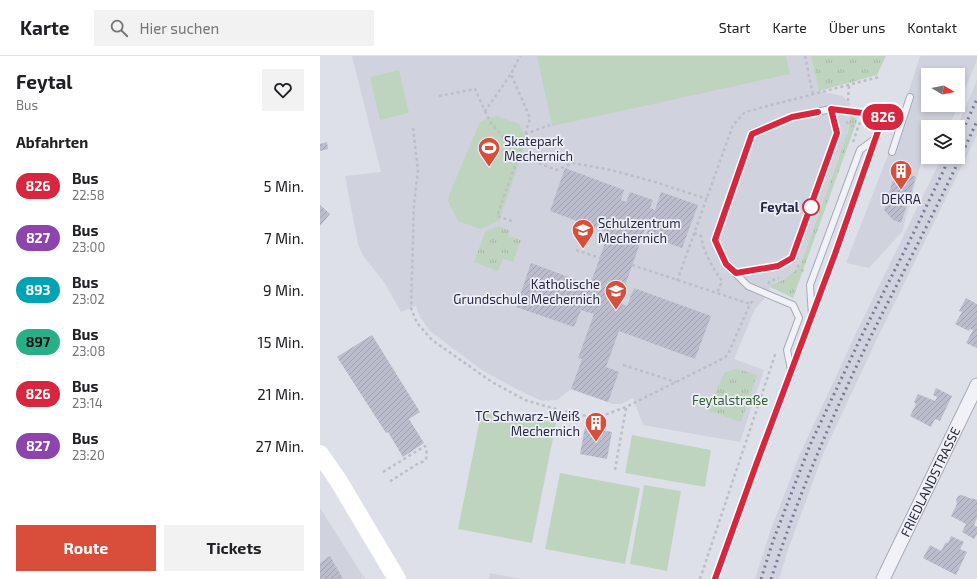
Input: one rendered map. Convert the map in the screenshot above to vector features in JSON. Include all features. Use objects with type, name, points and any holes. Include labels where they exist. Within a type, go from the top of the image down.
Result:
[{"type":"main road","points":[[320,454],[338,480],[397,579]]},
{"type":"street","name":"FRIEDLANDSTRASSE","points":[[882,579],[977,385]]},
{"type":"lane","points":[[892,152],[910,97]]},
{"type":"lane","points":[[736,273],[778,266],[792,258],[837,133],[831,109]]},
{"type":"lane","points":[[791,370],[787,350],[799,318],[793,305],[748,286],[726,264],[715,240],[752,134],[792,117],[831,109],[883,117]]},
{"type":"lane","points":[[812,316],[810,285],[860,150],[876,138]]},
{"type":"path","points":[[485,111],[511,74],[520,56]]},
{"type":"path","points":[[805,56],[813,95]]},
{"type":"path","points":[[511,74],[530,118],[519,155],[496,216],[512,221]]},
{"type":"path","points":[[439,96],[475,89],[490,122],[519,155],[556,170],[573,163],[611,170],[652,181],[707,199]]},
{"type":"path","points":[[846,122],[858,129]]},
{"type":"path","points":[[525,134],[550,125]]},
{"type":"path","points":[[414,128],[418,171],[414,203],[411,308],[417,324],[432,340],[492,382],[525,400],[559,410],[596,418],[626,407],[728,354],[750,304],[632,265]]},
{"type":"path","points":[[694,233],[701,236],[713,269],[722,280],[717,293]]},
{"type":"path","points":[[576,250],[600,258]]},
{"type":"path","points":[[797,265],[805,273]]},
{"type":"path","points":[[623,365],[676,382]]},
{"type":"path","points":[[615,470],[626,407]]},
{"type":"path","points":[[382,472],[425,446],[427,453],[426,460],[424,462],[419,463],[389,482]]},
{"type":"shaded area","name":"Schulzentrum Mechernich","points":[[352,56],[811,56],[819,91],[842,96],[850,103],[848,131],[800,266],[791,276],[772,284],[764,299],[755,309],[734,359],[764,370],[740,442],[643,425],[633,398],[621,404],[613,404],[571,389],[557,400],[542,401],[516,389],[482,370],[451,347],[430,331],[420,317],[416,306],[401,312],[384,282],[363,256],[358,244],[345,176],[381,172]]},
{"type":"shaded area","points":[[920,56],[977,56],[977,60],[965,89],[965,68],[921,68],[921,112],[955,112],[952,120],[921,120],[921,163],[902,232],[869,268],[846,263],[888,155]]},
{"type":"shaded area","points":[[977,80],[977,135],[965,159],[965,120],[960,120],[963,112],[965,112],[965,108]]},
{"type":"shaded area","points":[[939,164],[963,164],[876,341],[824,452],[789,547],[779,579],[755,579],[770,532],[799,456],[856,333]]},
{"type":"shaded area","points":[[320,508],[365,579],[320,579]]},
{"type":"shaded area","points":[[490,573],[522,579],[489,579]]},
{"type":"green space","points":[[537,56],[786,56],[790,74],[552,126]]},
{"type":"green space","points":[[811,56],[886,56],[877,75],[819,91]]},
{"type":"green space","points":[[399,70],[409,113],[380,120],[370,77]]},
{"type":"green space","points":[[850,115],[856,118],[857,121],[793,298],[770,287],[772,284],[787,277],[800,266],[848,131]]},
{"type":"green space","name":"Skatepark Mechernich","points":[[497,116],[519,124],[527,140],[499,221],[480,229],[458,221],[448,201],[449,195],[480,122],[490,117]]},
{"type":"green space","points":[[498,226],[510,231],[508,236],[521,240],[513,262],[503,259],[498,271],[474,262],[485,232]]},
{"type":"green space","name":"Feytalstraße","points":[[737,369],[757,375],[741,422],[707,410],[725,372]]},
{"type":"green space","points":[[482,409],[556,423],[532,543],[458,529]]},
{"type":"green space","points":[[632,435],[711,450],[705,487],[625,473]]},
{"type":"green space","points":[[560,473],[640,488],[625,564],[545,549]]},
{"type":"green space","points":[[644,485],[681,491],[667,571],[630,564]]},
{"type":"building","points":[[327,142],[328,149],[320,151],[320,144]]},
{"type":"building","points":[[565,168],[624,190],[621,200],[626,202],[630,192],[653,200],[650,208],[655,210],[661,192],[698,205],[682,248],[646,235],[649,227],[646,226],[619,303],[627,306],[634,288],[711,316],[695,359],[619,331],[606,367],[619,372],[608,402],[571,389],[582,359],[578,358],[594,314],[581,310],[574,327],[516,307],[531,263],[590,285],[609,233],[550,211]]},
{"type":"building","name":"DEKRA","points":[[896,170],[916,177],[901,223],[893,220],[884,210]]},
{"type":"building","points":[[320,205],[330,214],[320,226]]},
{"type":"building","points":[[966,298],[977,304],[977,348],[966,343],[973,330],[970,329],[969,331],[955,324],[962,312],[959,311]]},
{"type":"building","points":[[372,335],[420,412],[409,419],[424,443],[403,457],[388,432],[386,433],[337,357]]},
{"type":"building","points":[[936,388],[952,396],[940,421],[935,419],[931,427],[910,416],[916,404],[914,402],[918,394],[935,401],[937,397],[933,395]]},
{"type":"building","name":"TC Schwarz-Weiß Mechernich","points":[[585,427],[612,432],[607,459],[580,454]]},
{"type":"building","points":[[962,495],[977,500],[977,518],[974,525],[977,527],[977,534],[974,539],[962,532],[966,524],[951,516],[957,504],[956,500],[958,496]]},
{"type":"building","points":[[951,536],[964,542],[960,549],[967,552],[956,575],[923,558],[930,545],[941,551],[946,542],[948,543]]},
{"type":"building","points":[[330,556],[343,579],[320,579],[320,563]]},
{"type":"railway","points":[[965,126],[977,99]]},
{"type":"railway","points":[[771,579],[804,487],[842,397],[977,121]]},
{"type":"railway","points":[[761,579],[773,541],[810,445],[862,335],[947,164]]},
{"type":"bus line","name":"826","points":[[715,579],[835,254],[883,117],[848,110],[831,109],[837,133],[792,258],[778,266],[736,273],[726,264],[715,240],[752,134],[792,117],[818,112]]},
{"type":"place","name":"Skatepark Mechernich","points":[[489,168]]},
{"type":"place","name":"DEKRA","points":[[901,190]]},
{"type":"place","name":"Feytal","points":[[811,207]]},
{"type":"place","name":"Schulzentrum Mechernich","points":[[583,250]]},
{"type":"place","name":"Katholische Grundschule Mechernich","points":[[616,310]]},
{"type":"place","name":"TC Schwarz-Weiß Mechernich","points":[[596,442]]}]
